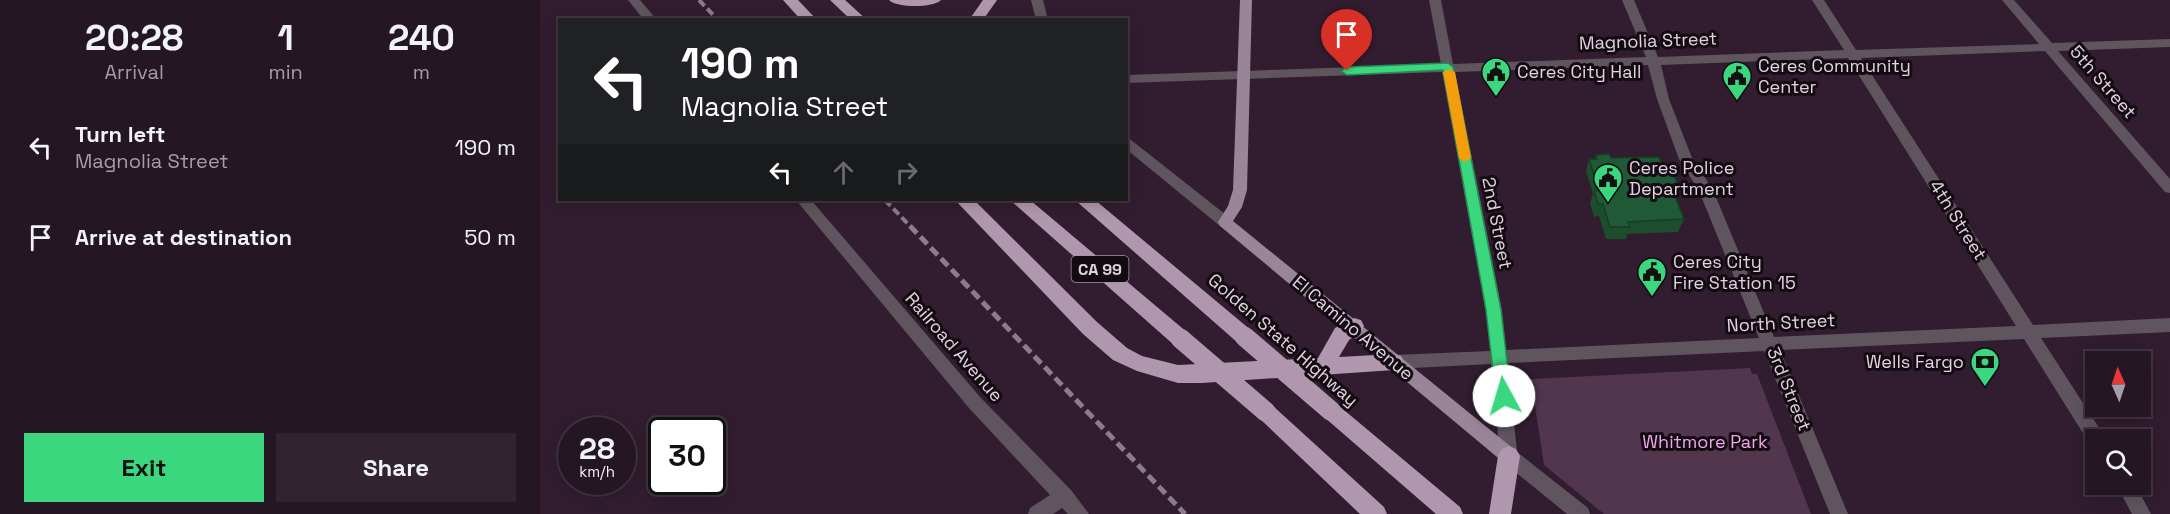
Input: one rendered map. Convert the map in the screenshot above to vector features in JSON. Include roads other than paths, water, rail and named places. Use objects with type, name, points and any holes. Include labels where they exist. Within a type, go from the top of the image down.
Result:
[{"type":"highway","points":[[790,0],[809,18]]},
{"type":"highway","points":[[837,0],[858,18]]},
{"type":"highway","points":[[896,0],[934,0]]},
{"type":"highway","points":[[977,18],[990,0]]},
{"type":"highway","points":[[965,201],[1090,328],[1120,354],[1137,363],[1178,374],[1202,374],[1394,362]]},
{"type":"highway","name":"CA 99","points":[[1020,201],[1266,412],[1376,514]]},
{"type":"highway","name":"Golden State Highway","points":[[1085,201],[1133,239],[1446,508]]},
{"type":"highway","points":[[1098,201],[1133,239]]},
{"type":"highway","points":[[1323,367],[1342,334],[1354,326]]},
{"type":"highway","points":[[1500,514],[1509,456]]},
{"type":"main road","points":[[1225,222],[1235,207],[1240,190],[1246,0]]},
{"type":"main road","name":"El Camino Avenue","points":[[1225,222],[1509,456]]},
{"type":"street","points":[[634,0],[649,18]]},
{"type":"street","points":[[1037,0],[1041,18]]},
{"type":"street","name":"2nd Street","points":[[1436,0],[1494,310],[1509,456]]},
{"type":"street","name":"3rd Street","points":[[1628,0],[1653,59],[1663,99],[1686,159],[1706,190],[1839,514]]},
{"type":"street","name":"4th Street","points":[[1818,0],[2090,429]]},
{"type":"street","name":"5th Street","points":[[2008,0],[2170,189]]},
{"type":"street","name":"Magnolia Street","points":[[1128,79],[1851,52],[2170,43]]},
{"type":"street","name":"El Camino Avenue","points":[[1128,143],[1225,222]]},
{"type":"street","name":"Railroad Avenue","points":[[804,201],[975,403],[1080,514]]},
{"type":"street","name":"North Street","points":[[1394,362],[2027,330],[2170,325]]},
{"type":"street","name":"El Camino Avenue","points":[[1509,456],[1581,514]]},
{"type":"street","points":[[2131,495],[2142,514]]},
{"type":"street","points":[[1037,514],[1065,496]]},
{"type":"railway","points":[[699,0],[716,18]]},
{"type":"railway","points":[[886,201],[912,228]]},
{"type":"railway","points":[[910,226],[1185,514]]},
{"type":"place","name":"Ceres City Hall","points":[[1496,98]]},
{"type":"place","name":"Ceres Community Center","points":[[1737,102]]},
{"type":"place","name":"Ceres Police Department","points":[[1608,204]]},
{"type":"place","name":"Ceres City Fire Station 15","points":[[1652,298]]},
{"type":"place","name":"Wells Fargo","points":[[1985,388]]},
{"type":"park label","name":"Whitmore Park","points":[[1705,442]]}]
